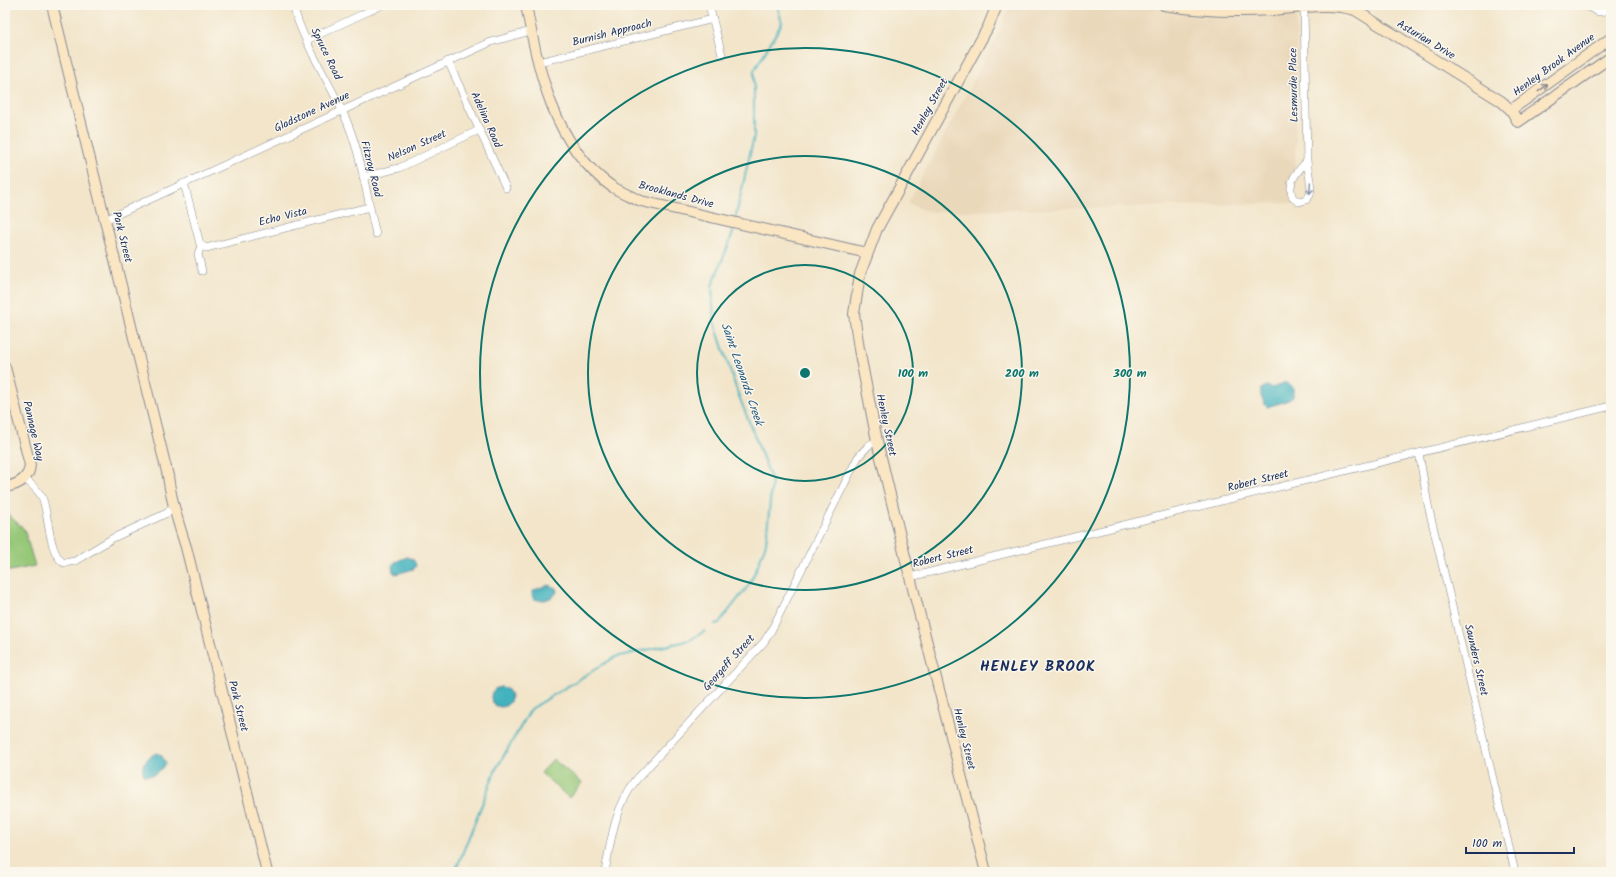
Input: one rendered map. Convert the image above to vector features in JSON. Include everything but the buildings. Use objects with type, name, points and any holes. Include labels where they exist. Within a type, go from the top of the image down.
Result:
[{"type":"street","name":"Park Street","points":[[52,5],[168,476],[173,504],[186,547]]},
{"type":"street","name":"Spruce Road","points":[[293,5],[298,22],[341,111]]},
{"type":"street","points":[[307,40],[373,7],[382,5]]},
{"type":"street","name":"Brooklands Drive","points":[[526,5],[531,32],[551,104],[572,146],[591,169],[611,187],[641,201],[867,253]]},
{"type":"street","points":[[709,5],[722,56]]},
{"type":"street","name":"Henley Street","points":[[986,872],[910,577],[877,441],[858,349],[854,314],[860,274],[877,229],[988,27],[997,5]]},
{"type":"street","name":"Asturian Drive","points":[[1164,5],[1236,11],[1322,6],[1344,7],[1355,10],[1485,90],[1511,110],[1518,122],[1611,57]]},
{"type":"street","points":[[1583,5],[1599,12],[1611,10]]},
{"type":"street","name":"Lesmurdie Place","points":[[1304,8],[1307,161],[1311,188],[1310,195],[1306,200],[1299,202],[1292,198],[1290,184],[1307,161]]},
{"type":"street","name":"Burnish Approach","points":[[539,62],[713,19]]},
{"type":"street","name":"Gladstone Avenue","points":[[105,220],[491,42],[531,32]]},
{"type":"street","name":"Henley Brook Avenue","points":[[1511,110],[1611,38]]},
{"type":"street","name":"Adelina Road","points":[[448,61],[478,130],[506,188]]},
{"type":"street","name":"Fitzroy Road","points":[[341,111],[350,129],[376,234]]},
{"type":"street","name":"Nelson Street","points":[[363,177],[399,168],[478,130]]},
{"type":"street","points":[[184,183],[202,246],[198,254],[202,271]]},
{"type":"street","name":"Echo Vista","points":[[202,246],[206,248],[369,207]]},
{"type":"street","name":"Pannage Way","points":[[5,366],[29,462],[28,473],[25,479]]},
{"type":"street","name":"Robert Street","points":[[910,577],[1611,406]]},
{"type":"street","name":"Georgeff Street","points":[[605,872],[614,822],[625,794],[636,780],[754,655],[764,642],[771,631],[858,457],[869,445],[877,441]]},
{"type":"street","name":"Saunders Street","points":[[1419,453],[1428,505],[1515,872]]},
{"type":"street","name":"Park Street","points":[[168,476],[175,492],[179,508],[186,547],[266,872]]},
{"type":"street","points":[[5,487],[14,485],[25,479],[42,496],[54,547],[58,558],[64,563],[75,561],[113,538],[166,514],[172,509],[173,504]]},
{"type":"shaded area","points":[[1008,5],[1164,5],[1272,10],[1297,13],[1295,203],[929,212],[908,203],[995,40],[1008,11]]},
{"type":"green space","points":[[5,512],[24,529],[35,566],[5,572]]},
{"type":"green space","points":[[553,759],[582,783],[569,798],[541,773]]},
{"type":"water","points":[[1286,382],[1293,388],[1293,397],[1284,402],[1268,407],[1265,405],[1261,396],[1261,389],[1267,386],[1272,388]]},
{"type":"water","points":[[407,557],[413,559],[416,565],[414,569],[396,574],[393,572],[392,566],[395,562]]},
{"type":"water","points":[[548,585],[556,588],[557,592],[553,597],[543,600],[533,598],[532,594],[534,590]]},
{"type":"water","points":[[501,687],[508,690],[511,697],[508,704],[501,707],[494,704],[491,697],[494,690]]},
{"type":"water","points":[[156,753],[161,755],[166,763],[154,775],[144,775],[143,764],[147,759]]},
{"type":"waterway","name":"Saint Leonards Creek","points":[[735,220],[754,136],[754,71],[782,23],[777,5]]},
{"type":"waterway","name":"Saint Leonards Creek","points":[[715,624],[719,623],[749,585],[758,565],[766,543],[772,481],[737,391],[714,321],[712,286],[733,233],[734,226]]},
{"type":"waterway","name":"Saint Leonards Creek","points":[[455,872],[496,769],[531,709],[615,657],[690,640],[705,631]]},
{"type":"district","name":"HENLEY BROOK","points":[[1038,667]]}]
